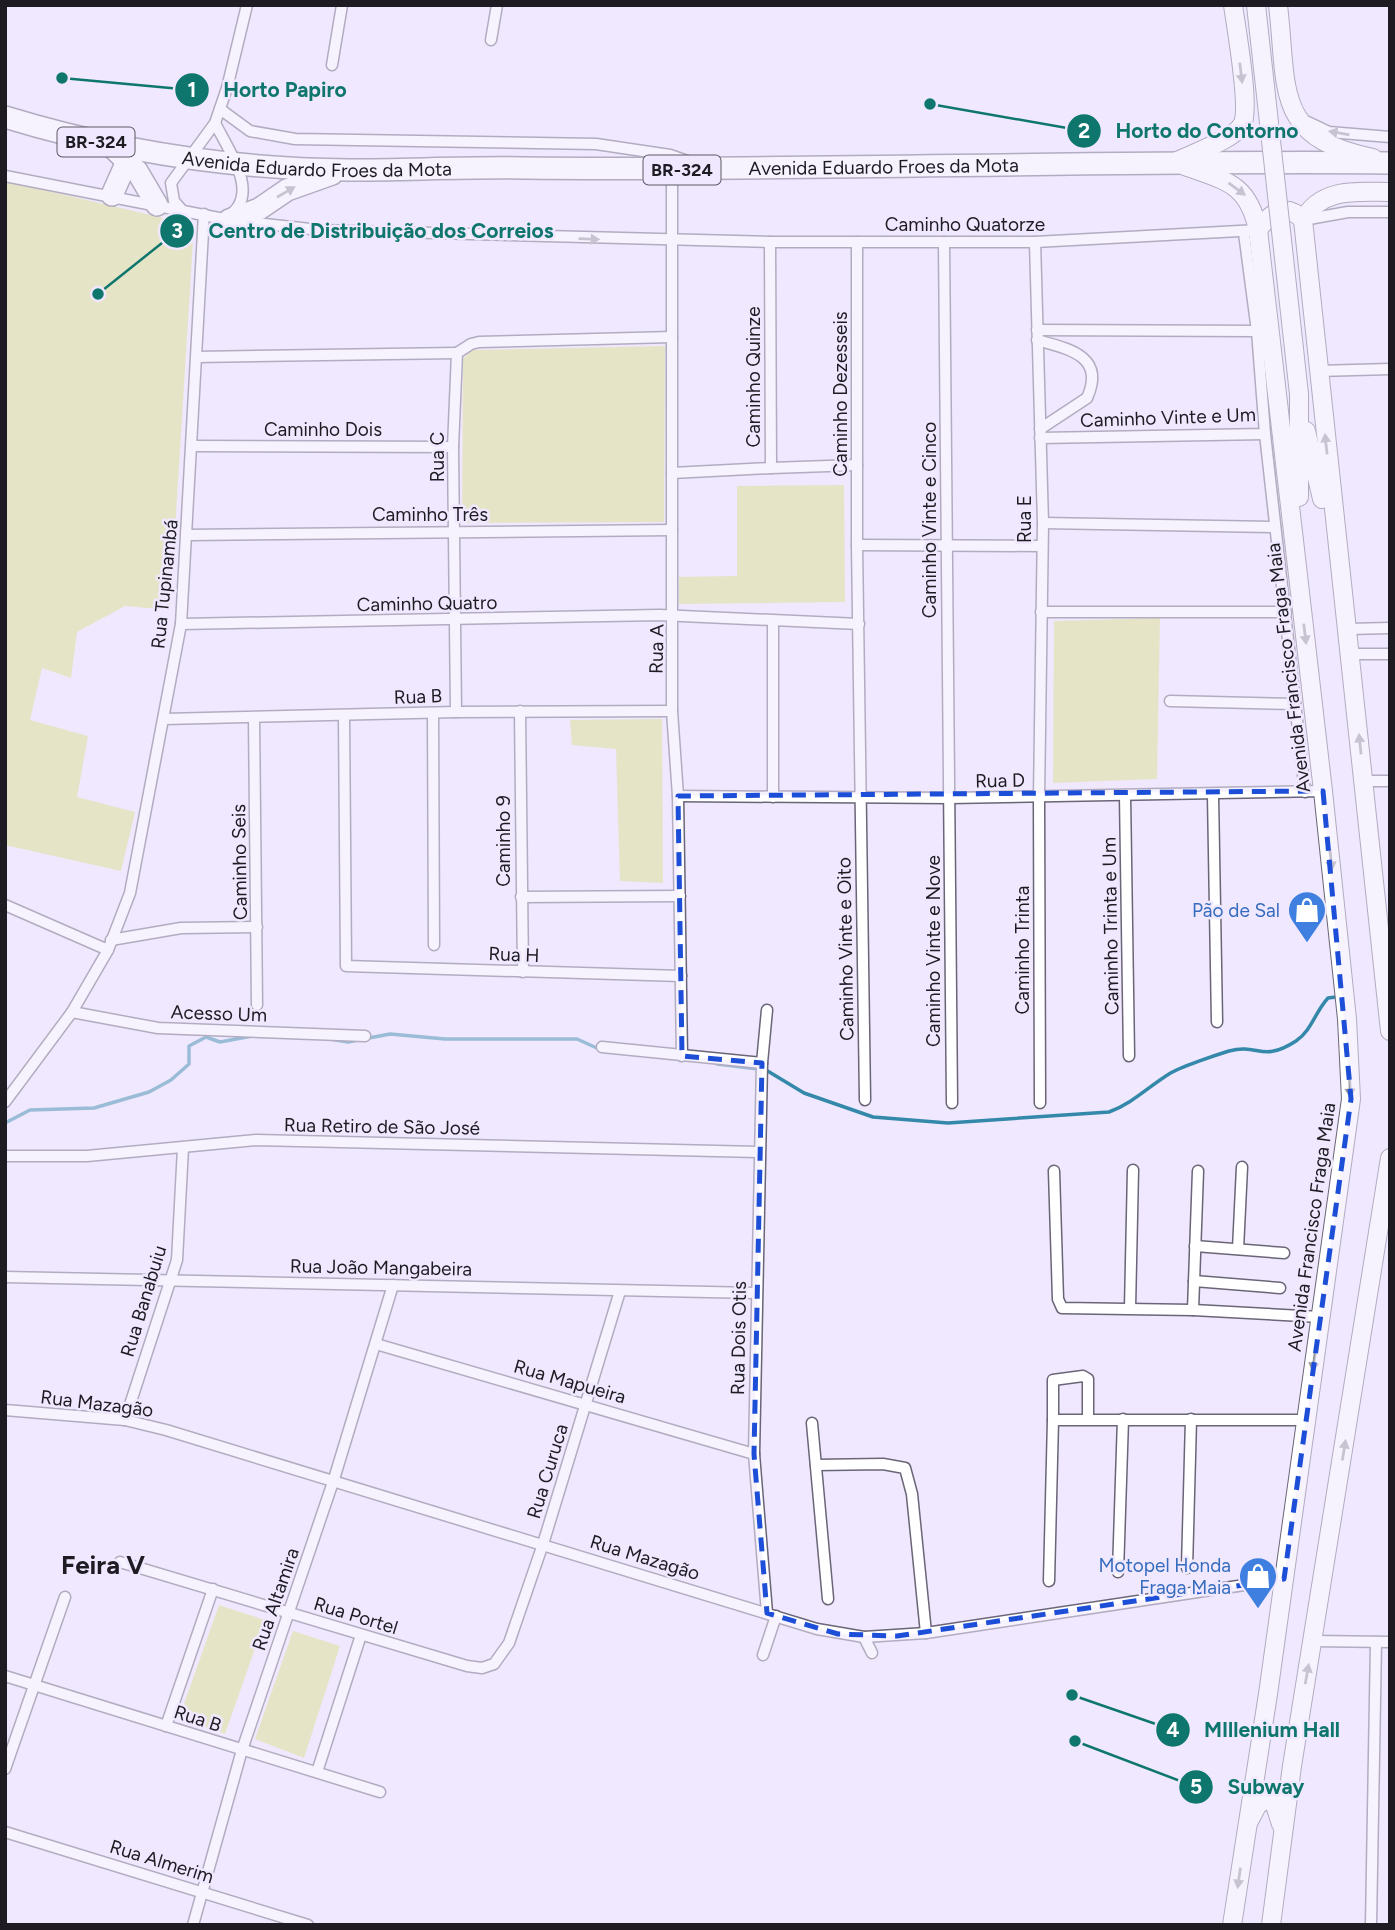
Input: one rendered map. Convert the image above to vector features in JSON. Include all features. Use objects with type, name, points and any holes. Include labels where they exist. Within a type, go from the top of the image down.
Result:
[{"type":"highway","name":"Avenida Eduardo Froes da Mota","points":[[5,117],[110,145],[234,164],[346,170],[672,170],[1175,162],[1390,162]]},
{"type":"highway","points":[[110,145],[128,159],[149,187],[157,205]]},
{"type":"highway","points":[[112,195],[128,159]]},
{"type":"highway","points":[[226,219],[260,209],[300,184],[346,170]]},
{"type":"main road","points":[[1175,162],[1233,135],[1241,126],[1245,105],[1233,5]]},
{"type":"main road","points":[[1256,5],[1300,401],[1340,573]]},
{"type":"main road","points":[[1278,5],[1291,104],[1303,127],[1327,145],[1390,162]]},
{"type":"main road","points":[[1245,105],[1263,118],[1275,117],[1291,104]]},
{"type":"main road","name":"Avenida Francisco Fraga Maia","points":[[1175,162],[1238,187],[1251,204],[1251,231],[1297,567],[1323,792],[1347,1019],[1350,1099],[1284,1579],[1232,1925]]},
{"type":"main road","points":[[1303,220],[1321,200],[1345,192],[1390,192]]},
{"type":"main road","points":[[1251,231],[1273,212],[1281,210],[1290,210],[1303,220],[1390,1031]]},
{"type":"main road","points":[[1297,567],[1300,401]]},
{"type":"main road","points":[[1271,1925],[1292,1766],[1383,1246],[1390,1158]]},
{"type":"main road","points":[[1255,1774],[1259,1792],[1263,1796],[1283,1783],[1292,1766]]},
{"type":"main road","points":[[1245,1830],[1258,1804],[1268,1800],[1279,1811],[1282,1838]]},
{"type":"street","points":[[182,210],[174,201],[172,183],[215,123],[247,5]]},
{"type":"street","points":[[332,65],[342,5]]},
{"type":"street","points":[[491,40],[498,5]]},
{"type":"street","points":[[1291,104],[1329,132],[1390,137]]},
{"type":"street","points":[[220,110],[250,131],[295,139],[596,144],[670,155],[713,169]]},
{"type":"street","points":[[5,176],[226,219],[240,206],[244,198],[234,164],[215,123]]},
{"type":"street","name":"Rua A","points":[[672,170],[672,711],[678,796],[682,1056]]},
{"type":"street","points":[[1303,220],[1348,212],[1390,212]]},
{"type":"street","name":"Rua Tupinambá","points":[[5,1102],[72,1012],[109,945],[130,893],[181,624],[204,214]]},
{"type":"street","name":"Caminho Quatorze","points":[[226,219],[319,230],[671,242],[1035,242],[1251,231]]},
{"type":"street","name":"Caminho Vinte e Um","points":[[1040,434],[1265,434],[1251,231]]},
{"type":"street","name":"Caminho Quinze","points":[[770,242],[771,468],[857,465]]},
{"type":"street","name":"Caminho Dezesseis","points":[[857,242],[859,624]]},
{"type":"street","name":"Caminho Vinte e Cinco","points":[[944,242],[950,798]]},
{"type":"street","name":"Rua E","points":[[1035,242],[1043,523],[1039,797]]},
{"type":"street","points":[[1037,335],[1257,331]]},
{"type":"street","points":[[1037,335],[1080,355],[1089,363],[1093,374],[1087,398],[1040,434]]},
{"type":"street","points":[[197,357],[457,353],[479,342],[672,337]]},
{"type":"street","name":"Rua C","points":[[456,712],[453,447],[457,353]]},
{"type":"street","points":[[1318,371],[1390,369]]},
{"type":"street","points":[[1265,434],[1305,792]]},
{"type":"street","name":"Caminho Dois","points":[[193,446],[453,447]]},
{"type":"street","points":[[672,473],[771,468]]},
{"type":"street","points":[[1043,523],[1275,527]]},
{"type":"street","name":"Caminho Três","points":[[188,536],[455,530],[672,530]]},
{"type":"street","points":[[857,545],[1041,546]]},
{"type":"street","points":[[1041,612],[1286,612]]},
{"type":"street","name":"Caminho Quatro","points":[[181,624],[674,617],[859,624]]},
{"type":"street","points":[[773,621],[773,797]]},
{"type":"street","name":"Caminho Vinte e Oito","points":[[859,624],[864,1100]]},
{"type":"street","points":[[1348,629],[1390,628]]},
{"type":"street","points":[[1351,654],[1390,654]]},
{"type":"street","points":[[1170,701],[1295,704]]},
{"type":"street","name":"Caminho 9","points":[[520,711],[523,972]]},
{"type":"street","name":"Rua B","points":[[164,719],[456,712],[672,711]]},
{"type":"street","points":[[433,713],[434,945]]},
{"type":"street","name":"Rua H","points":[[344,716],[346,966],[681,976]]},
{"type":"street","name":"Caminho Seis","points":[[254,718],[257,1005]]},
{"type":"street","points":[[1364,781],[1390,781]]},
{"type":"street","name":"Rua D","points":[[678,796],[950,798],[1323,792]]},
{"type":"street","name":"Caminho Trinta e Um","points":[[1125,795],[1129,1056]]},
{"type":"street","points":[[1213,795],[1217,1022]]},
{"type":"street","name":"Caminho Trinta","points":[[1039,797],[1040,1103]]},
{"type":"street","name":"Caminho Vinte e Nove","points":[[950,798],[952,1103]]},
{"type":"street","points":[[521,897],[680,896]]},
{"type":"street","points":[[5,905],[109,945],[181,928],[257,927]]},
{"type":"street","points":[[602,1047],[762,1066],[767,1010]]},
{"type":"street","name":"Acesso Um","points":[[72,1012],[158,1028],[365,1036]]},
{"type":"street","name":"Rua Dois Otis","points":[[762,1066],[758,1152],[754,1454],[771,1615]]},
{"type":"street","name":"Rua Retiro de São José","points":[[5,1156],[87,1156],[256,1140],[758,1152]]},
{"type":"street","name":"Rua Banabuiu","points":[[125,1420],[179,1250],[183,1148]]},
{"type":"street","points":[[1238,1250],[1242,1167]]},
{"type":"street","points":[[1130,1308],[1133,1170]]},
{"type":"street","points":[[1054,1171],[1059,1305],[1064,1309],[1130,1308],[1320,1317]]},
{"type":"street","points":[[1193,1310],[1198,1171]]},
{"type":"street","points":[[1195,1246],[1284,1253]]},
{"type":"street","name":"Rua João Mangabeira","points":[[5,1277],[756,1293]]},
{"type":"street","points":[[1194,1281],[1280,1288]]},
{"type":"street","name":"Rua Altamira","points":[[193,1925],[242,1750],[334,1479],[393,1285]]},
{"type":"street","name":"Rua Curuca","points":[[501,1658],[509,1643],[543,1544],[620,1291]]},
{"type":"street","name":"Rua Mapueira","points":[[376,1344],[754,1454]]},
{"type":"street","points":[[1049,1581],[1053,1380],[1083,1376],[1088,1379],[1088,1419]]},
{"type":"street","name":"Rua Mazagão","points":[[5,1410],[125,1420],[334,1479],[771,1615],[815,1634],[864,1637],[926,1633],[1284,1579]]},
{"type":"street","points":[[1118,1572],[1123,1419]]},
{"type":"street","points":[[1187,1568],[1191,1419]]},
{"type":"street","points":[[1053,1420],[1305,1420]]},
{"type":"street","points":[[812,1423],[828,1599]]},
{"type":"street","points":[[816,1465],[883,1464],[905,1468],[912,1494],[926,1633]]},
{"type":"street","name":"Rua Portel","points":[[120,1562],[467,1666],[482,1668],[501,1658]]},
{"type":"street","points":[[166,1726],[213,1589]]},
{"type":"street","points":[[5,1769],[65,1597]]},
{"type":"street","points":[[763,1655],[771,1615]]},
{"type":"street","points":[[317,1773],[361,1634]]},
{"type":"street","points":[[864,1637],[872,1653]]},
{"type":"street","points":[[1313,1641],[1390,1643]]},
{"type":"street","points":[[1371,1925],[1376,1642]]},
{"type":"street","name":"Rua B","points":[[5,1676],[380,1793]]},
{"type":"street","name":"Rua Almerim","points":[[5,1832],[307,1925]]},
{"type":"highlighted area","points":[[1323,791],[1351,1099],[1284,1579],[897,1636],[838,1634],[767,1613],[754,1454],[762,1063],[682,1056],[678,796]]},
{"type":"green space","points":[[5,181],[194,225],[170,610],[125,606],[77,632],[71,678],[42,668],[30,720],[88,736],[77,797],[135,812],[121,871],[5,845]]},
{"type":"green space","points":[[665,346],[664,522],[462,523],[463,358],[473,350]]},
{"type":"green space","points":[[844,485],[845,602],[679,604],[679,577],[737,576],[737,486]]},
{"type":"green space","points":[[1160,618],[1157,779],[1053,783],[1054,621]]},
{"type":"green space","points":[[662,719],[663,883],[620,881],[616,749],[572,745],[570,720]]},
{"type":"green space","points":[[219,1605],[265,1620],[225,1734],[179,1718]]},
{"type":"green space","points":[[293,1631],[340,1646],[304,1758],[255,1739]]},
{"type":"waterway","points":[[766,1070],[804,1093],[873,1117],[948,1123],[1109,1112],[1169,1074],[1198,1061],[1239,1049],[1268,1052],[1285,1047],[1306,1032],[1328,998],[1336,997]]},
{"type":"waterway","points":[[330,1039],[348,1042],[390,1034],[445,1039],[577,1039],[599,1049]]},
{"type":"waterway","points":[[5,1123],[30,1110],[94,1108],[149,1092],[171,1080],[189,1064],[189,1046],[206,1037],[220,1042],[252,1036]]},
{"type":"waterway","points":[[717,1064],[758,1069]]},
{"type":"place","name":"Horto Papiro","points":[[62,78]]},
{"type":"place","name":"Horto do Contorno","points":[[930,104]]},
{"type":"place","name":"Centro de Distribuição dos Correios","points":[[98,294]]},
{"type":"place","name":"Pão de Sal","points":[[1307,944]]},
{"type":"place","name":"Motopel Honda Fraga Maia","points":[[1258,1610]]},
{"type":"place","name":"MIllenium Hall","points":[[1072,1695]]},
{"type":"place","name":"Subway","points":[[1075,1741]]},
{"type":"district","name":"Feira V","points":[[103,1565]]}]
